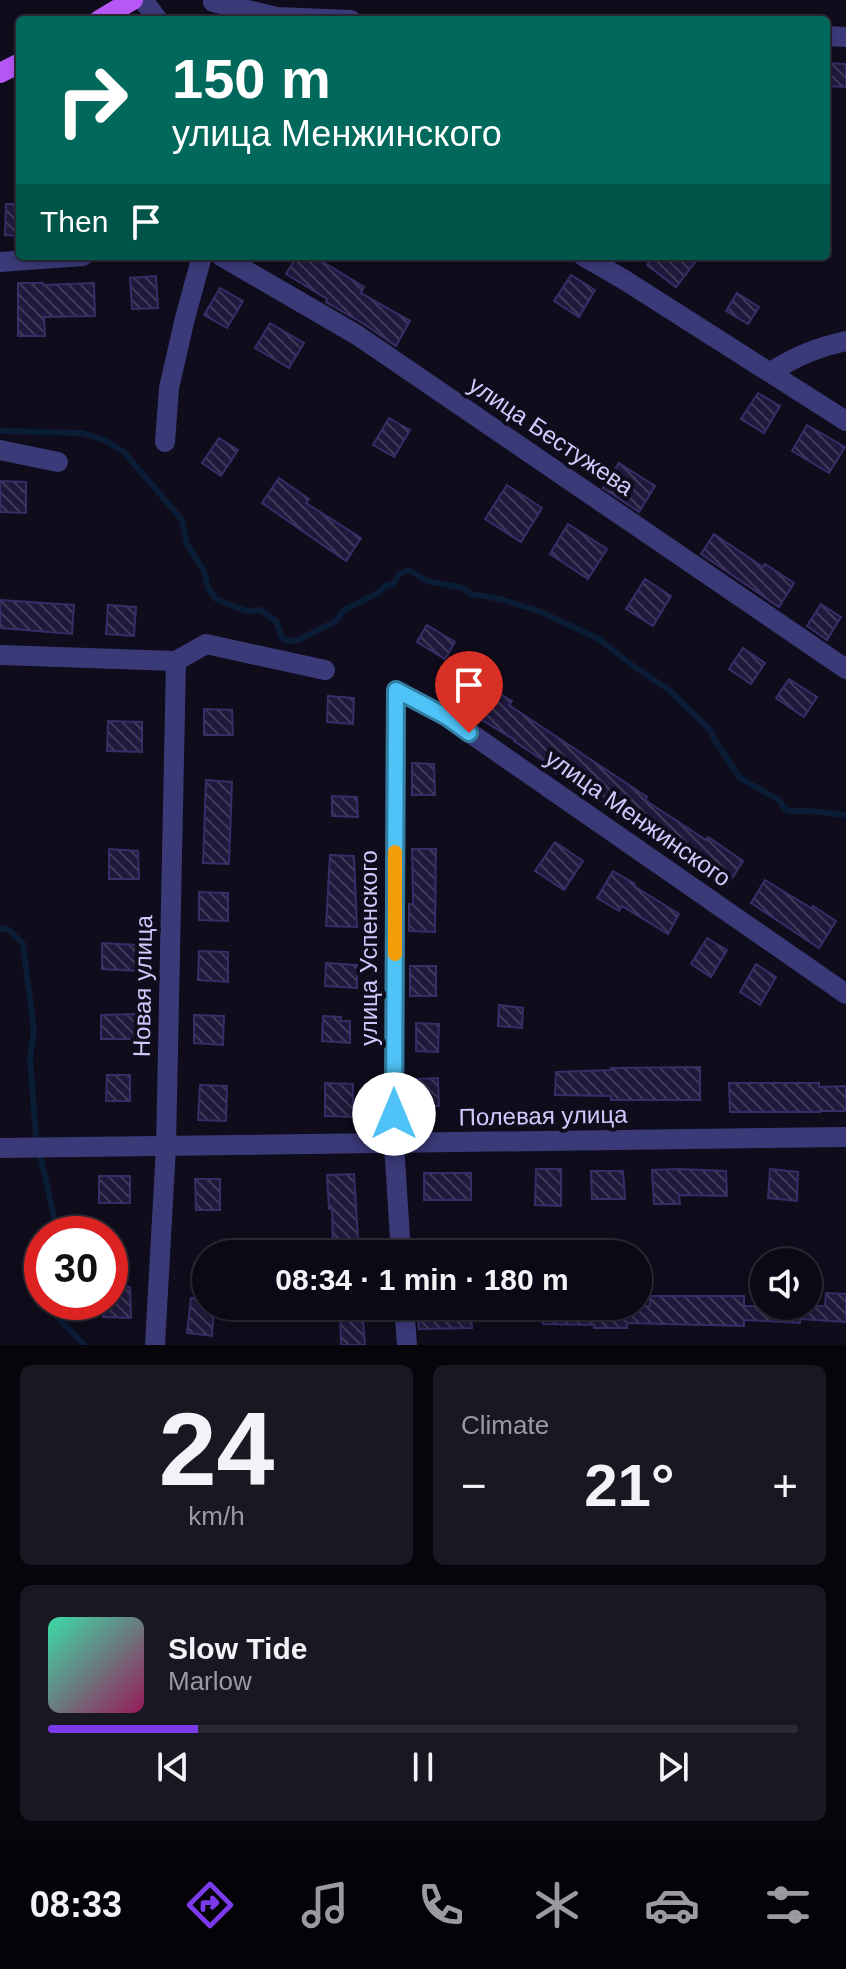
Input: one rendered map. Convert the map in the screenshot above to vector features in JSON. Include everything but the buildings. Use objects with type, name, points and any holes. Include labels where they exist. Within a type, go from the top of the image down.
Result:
[{"type":"main road","points":[[106,16],[133,0]]},
{"type":"street","points":[[212,1],[273,16]]},
{"type":"street","points":[[0,262],[28,260]]},
{"type":"street","points":[[165,442],[169,388],[201,260]]},
{"type":"street","name":"улица Бестужева","points":[[228,260],[357,335],[846,669]]},
{"type":"street","points":[[589,260],[846,421]]},
{"type":"street","points":[[771,372],[795,356],[846,341]]},
{"type":"street","points":[[0,450],[58,462]]},
{"type":"street","points":[[0,655],[176,661],[206,644],[325,670]]},
{"type":"street","name":"Новая улица","points":[[155,1345],[166,1147],[176,661]]},
{"type":"street","name":"улица Менжинского","points":[[396,690],[447,717],[846,994]]},
{"type":"street","name":"улица Успенского","points":[[396,690],[394,1144],[400,1240]]},
{"type":"street","name":"Полевая улица","points":[[10,1148],[846,1137]]},
{"type":"street","points":[[405,1320],[407,1345]]},
{"type":"waterway","points":[[0,431],[82,433],[104,440],[124,452],[182,520],[187,544],[204,571],[208,588],[216,599],[246,611],[261,610],[276,621],[282,638],[287,641],[298,640],[336,621],[343,611],[393,584],[399,574],[409,570],[427,581],[463,588],[471,594],[539,611],[599,639],[669,690],[711,731],[740,778],[779,800],[789,811],[846,815]]},
{"type":"waterway","points":[[0,928],[9,930],[23,944],[34,1031],[30,1058],[36,1137],[54,1216]]},
{"type":"waterway","points":[[61,1320],[84,1345]]},
{"type":"slow traffic","points":[[395,852],[395,954]]},
{"type":"route","points":[[394,1114],[396,690],[447,717],[469,733]]}]
